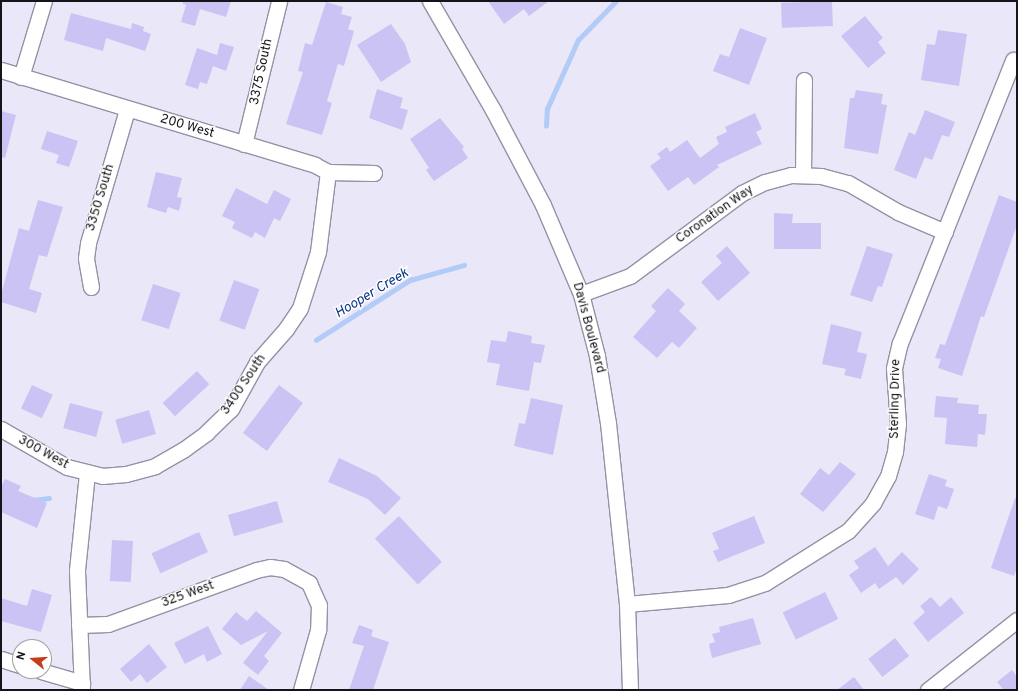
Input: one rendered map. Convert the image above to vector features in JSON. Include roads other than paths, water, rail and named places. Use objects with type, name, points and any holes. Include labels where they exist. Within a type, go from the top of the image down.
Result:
[{"type":"street","points":[[21,77],[44,1]]},
{"type":"street","name":"3375 South","points":[[244,144],[279,1]]},
{"type":"street","name":"Davis Boulevard","points":[[430,1],[493,110],[543,205],[581,294],[604,396],[627,604],[630,690]]},
{"type":"street","name":"Sterling Drive","points":[[627,604],[710,598],[746,590],[782,574],[857,524],[881,490],[893,463],[898,424],[894,380],[896,355],[904,330],[1014,60]]},
{"type":"street","name":"200 West","points":[[1,70],[127,110],[316,164],[328,172],[374,173]]},
{"type":"street","points":[[803,174],[804,80]]},
{"type":"street","name":"3350 South","points":[[91,287],[86,258],[88,243],[127,110]]},
{"type":"street","name":"3400 South","points":[[87,474],[113,476],[155,466],[184,450],[231,409],[257,362],[295,317],[304,298],[320,243],[328,172]]},
{"type":"street","name":"Coronation Way","points":[[581,294],[630,276],[747,190],[777,178],[803,174],[835,178],[848,183],[898,212],[945,232]]},
{"type":"street","name":"300 West","points":[[1,429],[67,467],[87,474]]},
{"type":"street","points":[[52,675],[82,687],[77,558],[87,474]]},
{"type":"street","name":"325 West","points":[[79,625],[108,624],[263,568],[277,567],[297,574],[313,590],[320,613],[318,630],[301,690]]},
{"type":"street","points":[[928,690],[1017,620]]},
{"type":"street","points":[[1,659],[12,662]]},
{"type":"waterway","name":"Hooper Creek","points":[[546,126],[547,109],[578,40],[616,1]]},
{"type":"waterway","name":"Hooper Creek","points":[[316,340],[410,280],[464,265]]},
{"type":"waterway","name":"Hooper Creek","points":[[33,500],[49,498]]}]
